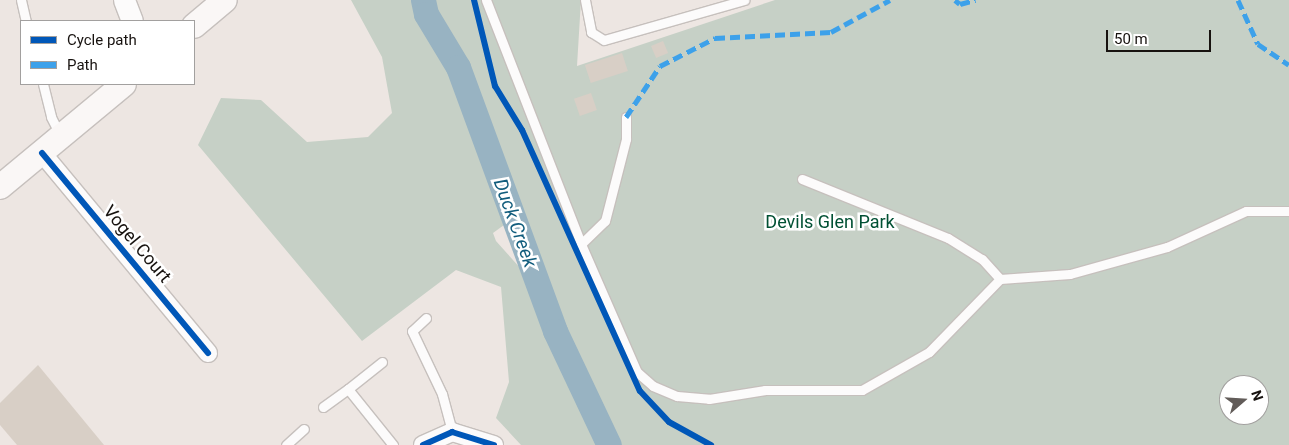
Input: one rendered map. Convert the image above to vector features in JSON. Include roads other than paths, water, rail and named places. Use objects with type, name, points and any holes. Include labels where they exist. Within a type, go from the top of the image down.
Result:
[{"type":"main road","points":[[195,25],[225,0]]},
{"type":"main road","points":[[0,187],[123,85]]},
{"type":"street","points":[[124,0],[132,20]]},
{"type":"street","name":"Vogel Court","points":[[42,153],[208,353]]},
{"type":"street","points":[[423,445],[452,432],[494,445]]},
{"type":"lane","points":[[21,0],[26,20]]},
{"type":"lane","points":[[486,0],[581,244],[638,372],[653,386],[677,396],[709,399],[765,390],[862,390],[928,352],[1000,279],[1078,273],[1167,247],[1246,211],[1289,211]]},
{"type":"lane","points":[[585,0],[591,32],[604,40],[744,0]]},
{"type":"lane","points":[[44,85],[51,117],[62,137]]},
{"type":"lane","points":[[581,244],[605,221],[626,139],[626,117]]},
{"type":"lane","points":[[802,179],[948,238],[982,258],[1000,279]]},
{"type":"lane","points":[[426,318],[412,331],[442,394],[452,432]]},
{"type":"lane","points":[[323,407],[382,362]]},
{"type":"lane","points":[[348,389],[393,445]]},
{"type":"lane","points":[[286,445],[304,429]]},
{"type":"waterway","name":"Duck Creek","points":[[423,0],[426,14],[458,67],[555,331],[609,445]]},
{"type":"park label","name":"Devils Glen Park","points":[[830,222]]}]
